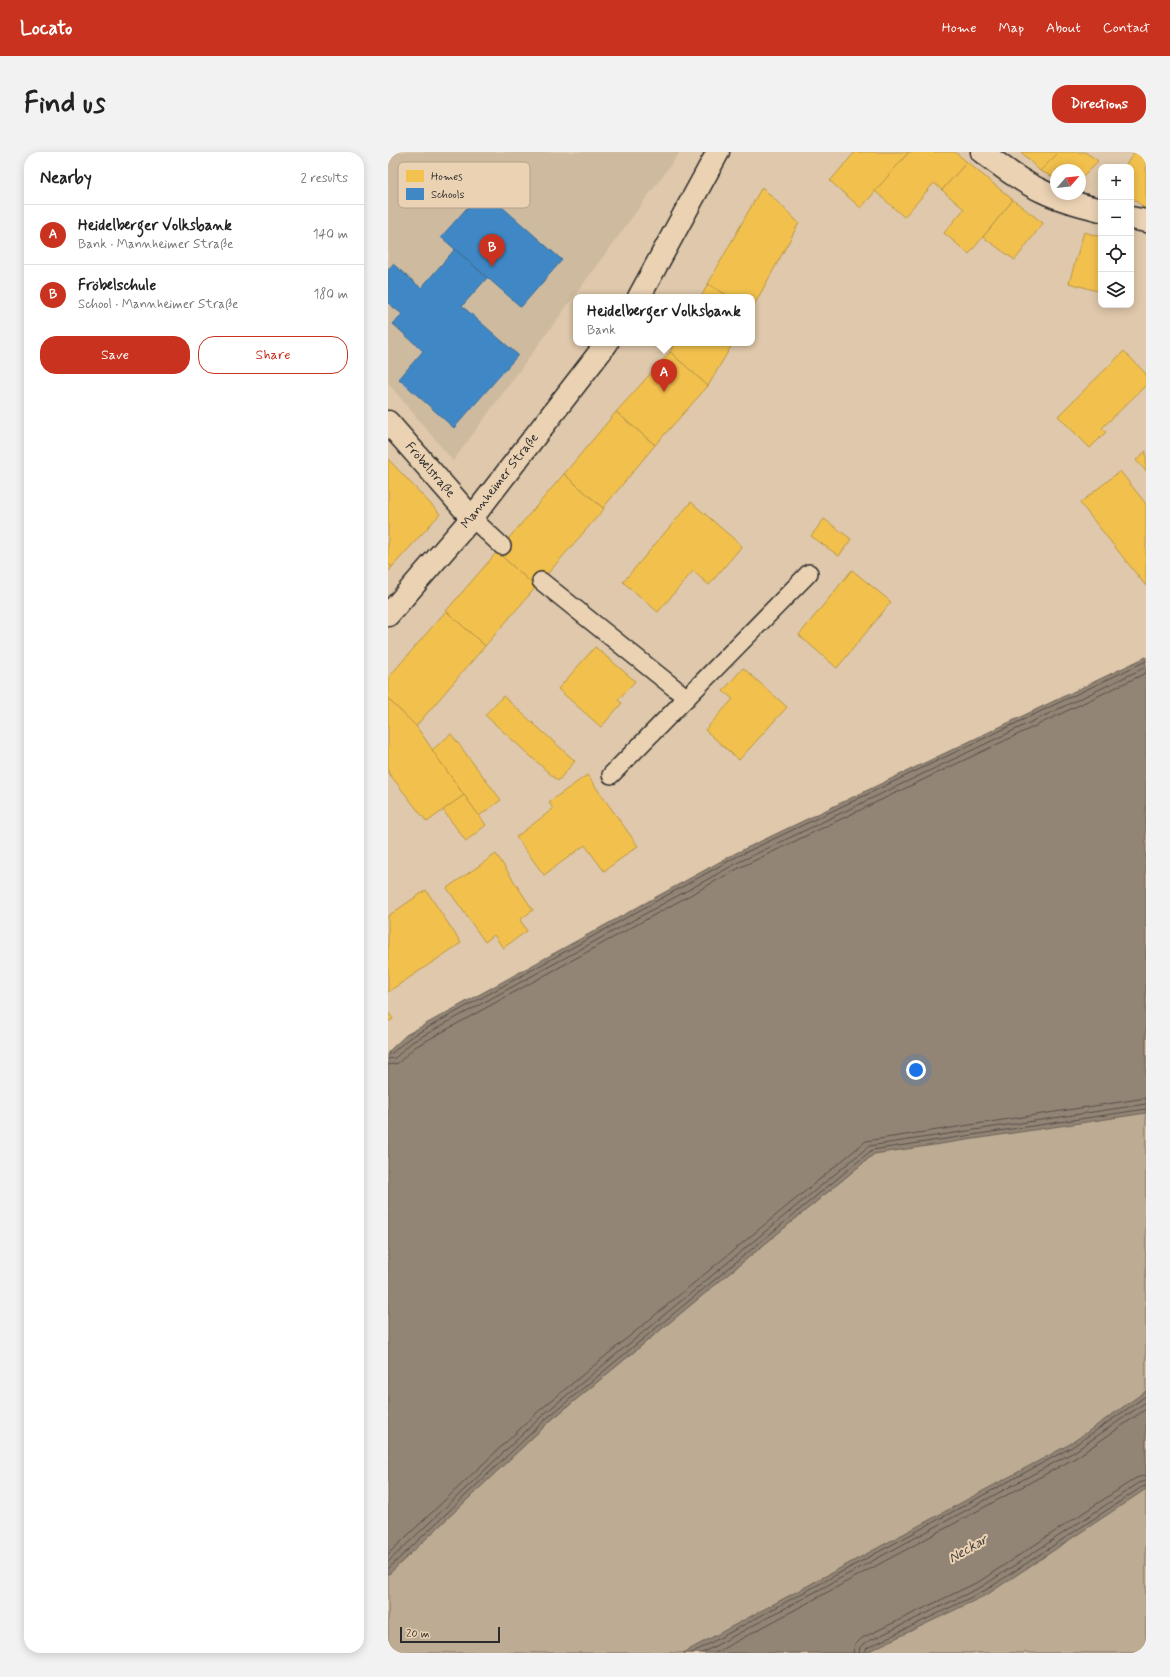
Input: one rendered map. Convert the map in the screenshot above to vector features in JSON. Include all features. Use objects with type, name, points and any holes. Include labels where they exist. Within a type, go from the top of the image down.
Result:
[{"type":"street","points":[[641,294],[718,152]]},
{"type":"street","points":[[982,152],[1019,179],[1042,191],[1098,209]]},
{"type":"street","points":[[1134,219],[1146,221]]},
{"type":"street","name":"Mannheimer Straße","points":[[388,615],[472,518],[605,346]]},
{"type":"street","name":"Fröbelstraße","points":[[388,422],[472,518]]},
{"type":"lane","points":[[472,518],[502,546]]},
{"type":"lane","points":[[612,775],[809,573]]},
{"type":"lane","points":[[542,581],[687,698]]},
{"type":"shaded area","points":[[388,152],[680,152],[576,294],[573,294],[573,298],[453,461],[388,383]]},
{"type":"shaded area","points":[[1146,950],[1146,1653],[388,1653],[388,1571],[428,1536],[550,1421],[874,1154]]},
{"type":"water","points":[[1146,657],[1146,1113],[874,1154],[550,1421],[388,1575],[388,1052],[406,1035],[734,854]]},
{"type":"water","name":"Neckar","points":[[1146,1391],[1146,1489],[988,1594],[865,1653],[683,1653],[1070,1444]]},
{"type":"building: Homes","points":[[855,152],[909,152],[861,208],[830,181]]},
{"type":"building: Homes","points":[[909,152],[955,152],[967,162],[942,190],[934,183],[904,217],[875,191]]},
{"type":"building: Homes","points":[[1021,152],[1059,152],[1040,171]]},
{"type":"building: Homes","points":[[1059,152],[1085,152],[1098,161],[1086,173],[1086,164],[1050,164],[1050,175],[1040,171]]},
{"type":"building: Homes","points":[[1135,152],[1146,152],[1146,209],[1134,199],[1134,164],[1126,164]]},
{"type":"building: Homes","points":[[967,162],[1013,200],[969,254],[944,233],[964,209],[942,190]]},
{"type":"building: Homes","points":[[762,187],[799,223],[755,304],[755,294],[725,294],[708,284]]},
{"type":"building: Homes","points":[[1013,200],[1043,223],[1015,260],[983,237]]},
{"type":"building: Homes","points":[[1084,232],[1098,236],[1098,291],[1069,283]]},
{"type":"building: Homes","points":[[708,284],[725,294],[703,294]]},
{"type":"building: Homes","points":[[673,346],[731,346],[708,386],[670,352]]},
{"type":"building: Homes","points":[[1124,351],[1146,374],[1146,385],[1102,428],[1106,432],[1090,448],[1058,416]]},
{"type":"building: Homes","points":[[670,352],[708,386],[655,445],[616,412]]},
{"type":"building: Homes","points":[[616,412],[655,445],[603,508],[564,474]]},
{"type":"building: Homes","points":[[1146,451],[1146,471],[1136,460]]},
{"type":"building: Homes","points":[[388,459],[440,514],[392,567],[388,563]]},
{"type":"building: Homes","points":[[1120,471],[1146,504],[1146,586],[1080,503]]},
{"type":"building: Homes","points":[[564,474],[604,509],[536,587],[497,552]]},
{"type":"building: Homes","points":[[691,502],[742,546],[709,585],[693,571],[658,612],[623,582]]},
{"type":"building: Homes","points":[[824,519],[851,539],[839,556],[811,536]]},
{"type":"building: Homes","points":[[497,552],[536,587],[485,646],[446,611]]},
{"type":"building: Homes","points":[[388,563],[392,567],[388,572]]},
{"type":"building: Homes","points":[[852,570],[891,602],[837,668],[799,635]]},
{"type":"building: Homes","points":[[446,611],[485,646],[416,726],[388,699],[388,678]]},
{"type":"building: Homes","points":[[595,647],[635,681],[618,700],[622,703],[601,727],[558,689]]},
{"type":"building: Homes","points":[[743,668],[787,707],[739,760],[705,730],[733,699],[723,691]]},
{"type":"building: Homes","points":[[503,696],[575,761],[558,781],[485,715]]},
{"type":"building: Homes","points":[[388,699],[416,726],[464,795],[427,822],[388,772]]},
{"type":"building: Homes","points":[[451,734],[501,800],[479,816],[432,750]]},
{"type":"building: Homes","points":[[587,775],[638,846],[604,871],[585,845],[544,875],[516,837],[553,809],[549,802]]},
{"type":"building: Homes","points":[[464,795],[486,825],[466,841],[443,810]]},
{"type":"building: Homes","points":[[496,854],[533,910],[520,920],[527,931],[503,948],[494,935],[485,942],[447,888]]},
{"type":"building: Homes","points":[[426,890],[461,943],[388,992],[388,916]]},
{"type":"building: Homes","points":[[388,1012],[393,1019],[388,1022]]},
{"type":"building: Schools","points":[[467,208],[503,208],[562,260],[521,307],[441,237]]},
{"type":"building: Schools","points":[[455,249],[487,278],[462,306],[518,355],[454,428],[399,379],[423,351],[393,324],[402,314],[388,303],[388,270],[393,264],[421,288]]},
{"type":"place","name":"Fröbelschule","points":[[492,267]]},
{"type":"place","name":"Heidelberger Volksbank","points":[[664,392]]}]
